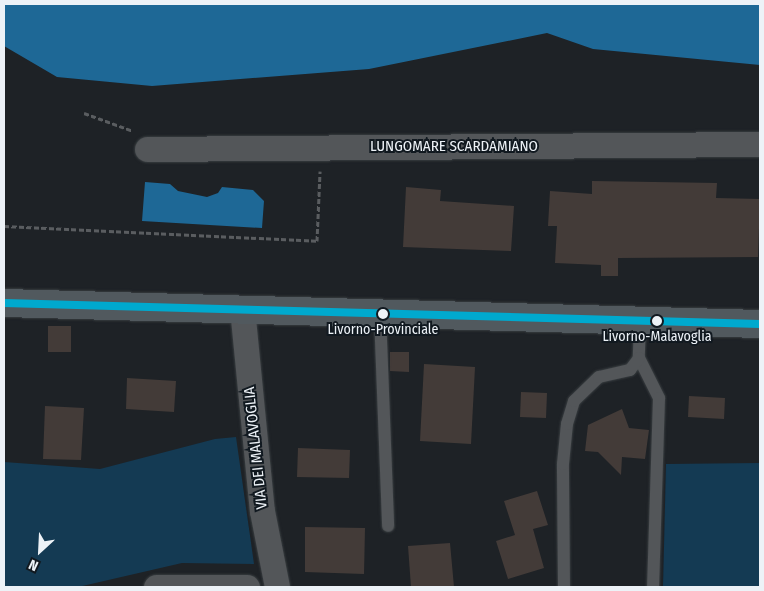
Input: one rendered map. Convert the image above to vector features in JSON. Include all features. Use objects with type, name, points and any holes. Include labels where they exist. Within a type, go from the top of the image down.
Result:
[{"type":"main road","points":[[4,303],[242,308],[640,322],[758,329]]},
{"type":"street","name":"LUNGOMARE SCARDAMIANO","points":[[142,141],[321,148],[760,144]]},
{"type":"street","name":"VIA DEI MALAVOGLIA","points":[[242,308],[262,511],[277,587]]},
{"type":"street","points":[[156,587],[247,587]]},
{"type":"lane","points":[[380,314],[388,526]]},
{"type":"lane","points":[[640,322],[640,358],[659,398],[653,587]]},
{"type":"lane","points":[[564,587],[564,464],[567,424],[574,401],[583,388],[599,377],[630,370],[640,358]]},
{"type":"path","points":[[84,113],[142,141]]},
{"type":"path","points":[[4,226],[317,241],[321,148]]},
{"type":"shaded area","points":[[4,4],[760,4],[760,65],[593,49],[547,33],[369,69],[152,86],[57,77],[4,46]]},
{"type":"shaded area","points":[[145,182],[170,184],[178,191],[207,197],[218,193],[222,187],[253,190],[264,201],[262,228],[142,221]]},
{"type":"shaded area","points":[[236,437],[254,564],[182,563],[78,587],[4,587],[4,462],[100,469],[215,439]]},
{"type":"shaded area","points":[[760,463],[760,587],[663,587],[666,464]]},
{"type":"building","points":[[592,181],[717,183],[716,198],[760,199],[758,257],[618,258],[618,276],[601,276],[601,265],[555,263],[557,226],[548,226],[550,191],[592,194]]},
{"type":"building","points":[[406,187],[441,190],[440,201],[514,206],[511,251],[403,247]]},
{"type":"building","points":[[48,326],[71,326],[71,352],[48,352]]},
{"type":"building","points":[[390,352],[409,352],[409,372],[390,371]]},
{"type":"building","points":[[424,364],[475,367],[471,444],[420,441]]},
{"type":"building","points":[[127,378],[176,381],[174,412],[126,409]]},
{"type":"building","points":[[521,392],[547,393],[546,418],[520,417]]},
{"type":"building","points":[[689,396],[725,398],[724,419],[688,417]]},
{"type":"building","points":[[45,406],[84,408],[81,460],[43,459]]},
{"type":"building","points":[[622,409],[629,428],[649,430],[645,459],[622,457],[621,475],[598,452],[585,451],[588,425]]},
{"type":"building","points":[[298,448],[350,450],[349,478],[297,477]]},
{"type":"building","points":[[537,491],[548,525],[533,529],[544,568],[508,579],[496,541],[515,535],[504,501]]},
{"type":"building","points":[[305,527],[365,528],[364,574],[305,572]]},
{"type":"building","points":[[450,543],[454,587],[411,587],[408,546]]},
{"type":"transit line","points":[[4,303],[760,324]]},
{"type":"place","name":"Livorno-Provinciale","points":[[383,314]]},
{"type":"place","name":"Livorno-Malavoglia","points":[[657,321]]}]
